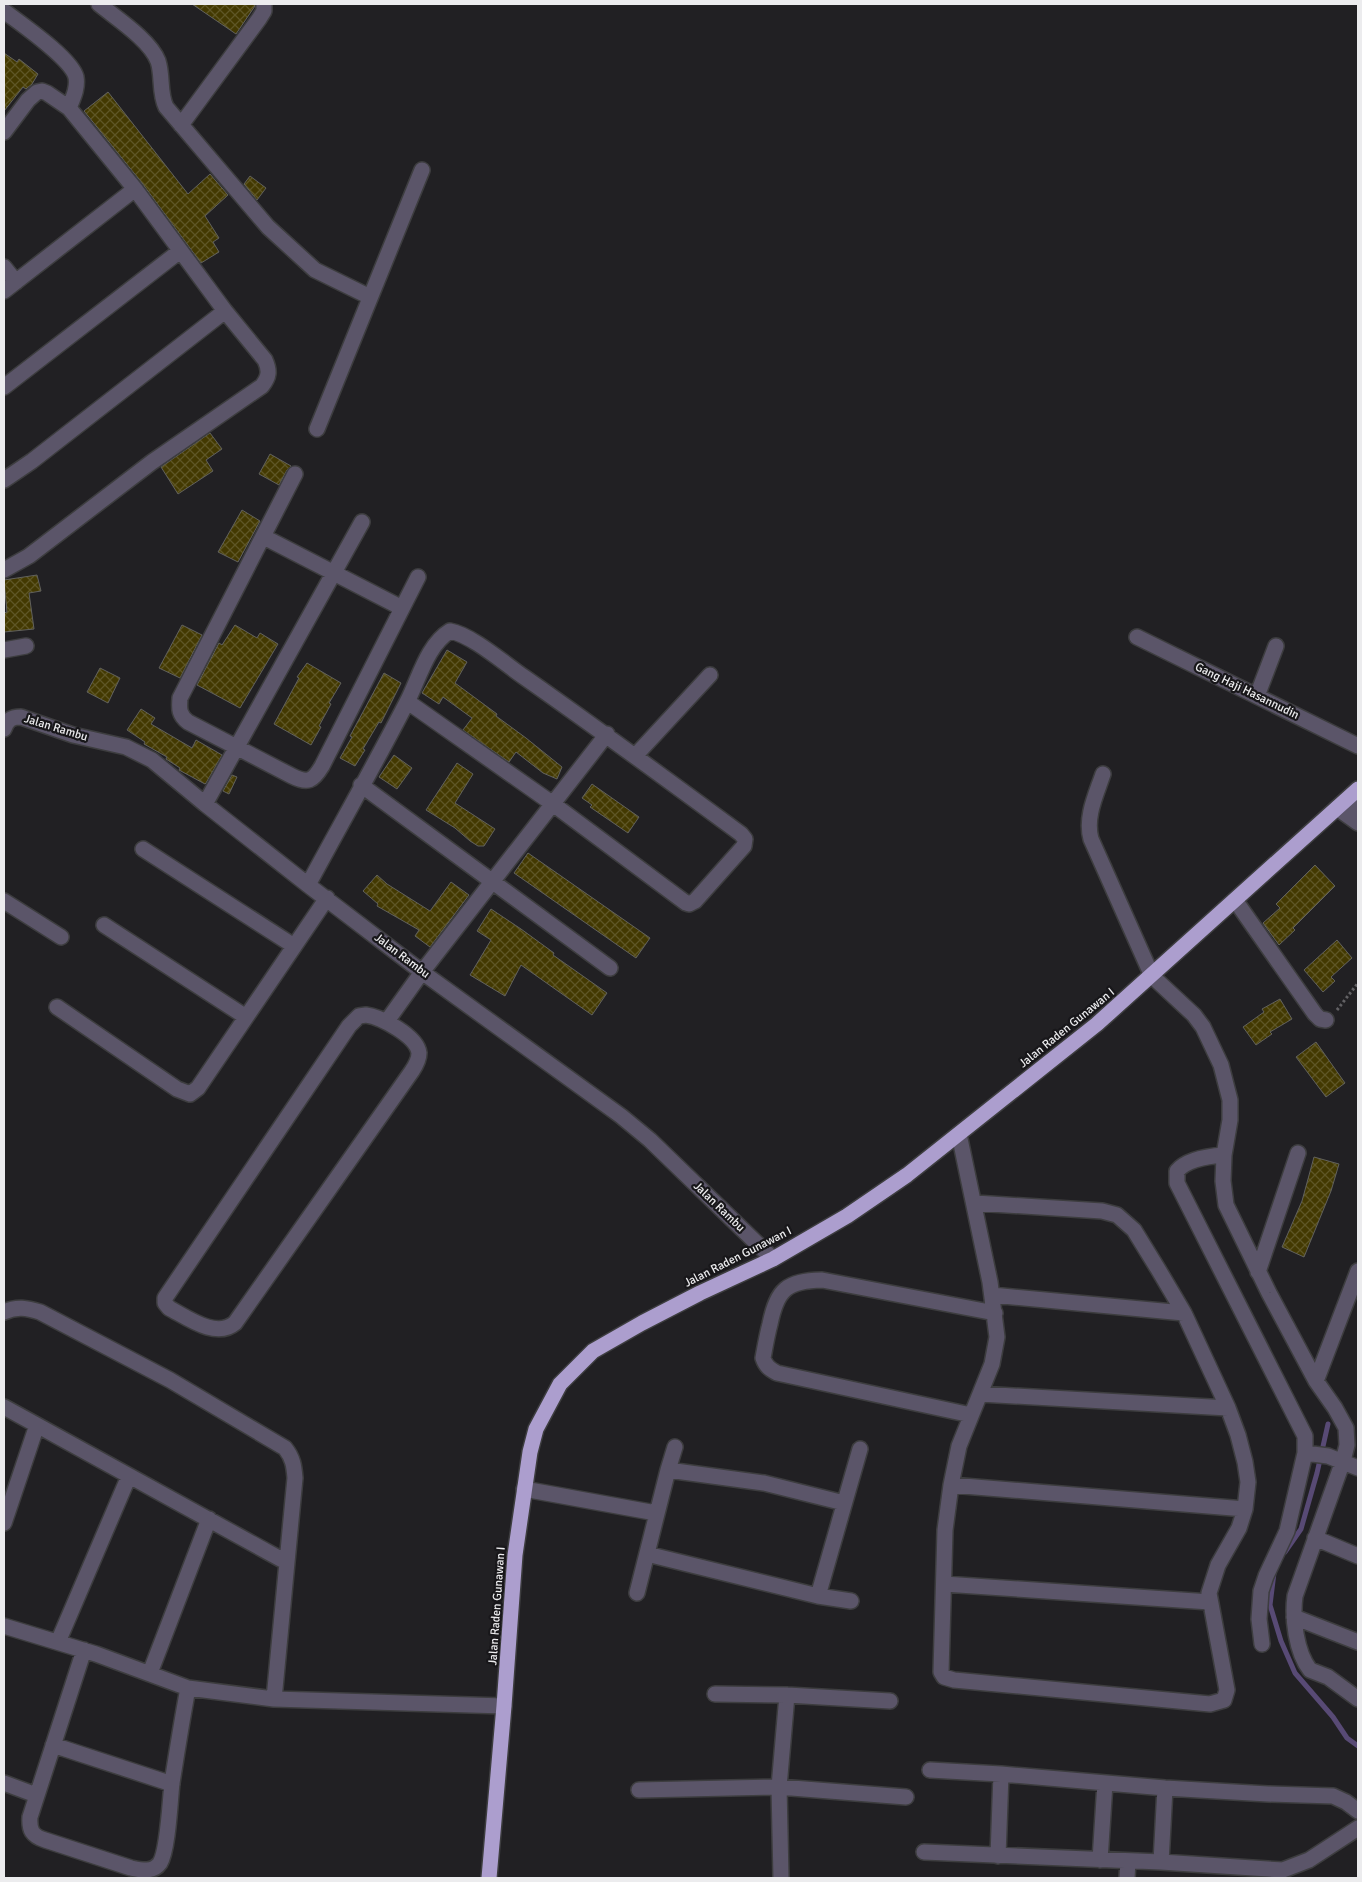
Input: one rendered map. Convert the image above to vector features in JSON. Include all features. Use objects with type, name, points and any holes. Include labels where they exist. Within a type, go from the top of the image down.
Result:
[{"type":"highway","name":"Jalan Raden Gunawan I","points":[[489,1878],[515,1555],[524,1489],[536,1428],[560,1384],[593,1351],[692,1297],[773,1259],[847,1216],[907,1174],[1098,1024],[1358,789]]},
{"type":"street","points":[[99,4],[138,36],[155,55],[161,74],[163,101],[171,115],[268,227],[315,270],[370,298]]},
{"type":"street","points":[[181,125],[259,19],[264,11],[264,4]]},
{"type":"street","points":[[4,11],[49,46],[72,68],[76,78],[76,91],[69,108]]},
{"type":"street","points":[[4,132],[36,92],[42,91],[47,93],[69,108],[134,189],[225,311],[265,360],[269,368],[268,378],[262,386],[152,462],[29,556],[4,570]]},
{"type":"street","points":[[317,429],[422,170]]},
{"type":"street","points":[[4,267],[10,287],[134,189]]},
{"type":"street","points":[[4,387],[180,251]]},
{"type":"street","points":[[4,480],[32,461],[225,311]]},
{"type":"street","points":[[295,474],[180,698],[179,709],[182,717],[236,748],[302,781],[310,780],[316,776],[418,577]]},
{"type":"street","points":[[205,804],[362,522]]},
{"type":"street","points":[[264,537],[402,608]]},
{"type":"street","points":[[308,885],[408,702],[432,650],[442,636],[450,631],[457,632],[482,648],[607,734],[741,834],[745,839],[744,846],[692,903],[684,902],[553,804],[408,702]]},
{"type":"street","name":"Gang Haji Hasannudin","points":[[1137,637],[1358,746]]},
{"type":"street","points":[[4,650],[26,646]]},
{"type":"street","points":[[1257,696],[1276,646]]},
{"type":"street","points":[[636,756],[710,675]]},
{"type":"street","name":"Jalan Rambu","points":[[4,729],[9,720],[21,716],[73,735],[126,747],[152,760],[308,885],[422,972],[621,1116],[650,1140],[773,1259]]},
{"type":"street","points":[[387,1021],[422,972],[607,734]]},
{"type":"street","points":[[1103,774],[1089,817],[1088,828],[1091,839],[1152,976],[1194,1015],[1203,1027],[1221,1065],[1230,1100],[1230,1120],[1218,1155],[1226,1205],[1258,1272],[1316,1381],[1346,1428],[1347,1446],[1343,1461],[1314,1538],[1295,1596],[1294,1617],[1301,1653],[1310,1670],[1328,1677],[1358,1699]]},
{"type":"street","points":[[361,786],[494,881],[610,968]]},
{"type":"street","points":[[1341,805],[1358,809]]},
{"type":"street","points":[[1341,805],[1358,823]]},
{"type":"street","points":[[143,849],[294,946]]},
{"type":"street","points":[[57,1007],[177,1089],[190,1094],[198,1088],[327,898]]},
{"type":"street","points":[[1235,900],[1315,1014],[1320,1019],[1326,1020]]},
{"type":"street","points":[[4,901],[61,938]]},
{"type":"street","points":[[104,925],[246,1018]]},
{"type":"street","points":[[366,1015],[375,1016],[387,1021],[412,1041],[419,1050],[418,1060],[235,1323],[228,1328],[218,1330],[209,1328],[169,1308],[165,1303],[165,1298],[349,1026],[359,1016],[366,1015]]},
{"type":"street","points":[[959,1134],[975,1203],[995,1313],[997,1337],[992,1364],[958,1446],[951,1485],[945,1530],[940,1667],[944,1677],[954,1680],[1210,1704],[1224,1700],[1227,1690],[1210,1594],[1218,1564],[1239,1528],[1245,1509],[1248,1482],[1238,1435],[1228,1408],[1184,1313],[1134,1230],[1117,1215],[1102,1211],[975,1203]]},
{"type":"street","points":[[1258,1272],[1298,1153]]},
{"type":"street","points":[[1218,1155],[1193,1161],[1180,1167],[1177,1171],[1177,1183],[1304,1436],[1316,1454],[1343,1461],[1358,1468]]},
{"type":"street","points":[[1316,1381],[1358,1271]]},
{"type":"street","points":[[971,1415],[777,1373],[771,1370],[766,1366],[763,1358],[773,1306],[780,1294],[793,1284],[822,1280],[995,1313]]},
{"type":"street","points":[[992,1295],[1184,1313]]},
{"type":"street","points":[[4,1312],[12,1308],[26,1308],[40,1312],[170,1380],[285,1448],[291,1456],[295,1478],[274,1698]]},
{"type":"street","points":[[980,1394],[1228,1408]]},
{"type":"street","points":[[4,1407],[286,1562]]},
{"type":"street","points":[[4,1523],[37,1425]]},
{"type":"street","points":[[637,1593],[648,1554],[656,1513],[676,1447]]},
{"type":"street","points":[[818,1596],[860,1449]]},
{"type":"street","points":[[1262,1644],[1259,1619],[1261,1590],[1269,1568],[1287,1532],[1316,1454]]},
{"type":"street","points":[[668,1470],[764,1483],[844,1503]]},
{"type":"street","points":[[58,1642],[129,1476]]},
{"type":"street","points":[[951,1485],[1245,1509]]},
{"type":"street","points":[[524,1489],[656,1513]]},
{"type":"street","points":[[150,1673],[209,1519]]},
{"type":"street","points":[[1314,1538],[1358,1556]]},
{"type":"street","points":[[648,1554],[818,1596],[851,1601]]},
{"type":"street","points":[[944,1584],[1210,1602]]},
{"type":"street","points":[[1294,1617],[1358,1642]]},
{"type":"street","points":[[4,1626],[84,1650],[188,1688],[274,1698],[504,1706]]},
{"type":"street","points":[[84,1650],[30,1817],[29,1828],[39,1838],[131,1868],[155,1869],[164,1851],[172,1784],[188,1688]]},
{"type":"street","points":[[715,1694],[890,1701]]},
{"type":"street","points":[[780,1878],[779,1787],[787,1696]]},
{"type":"street","points":[[53,1745],[172,1784]]},
{"type":"street","points":[[930,1770],[1165,1788],[1333,1796],[1346,1802],[1358,1811]]},
{"type":"street","points":[[998,1856],[1001,1774]]},
{"type":"street","points":[[4,1783],[36,1795]]},
{"type":"street","points":[[1100,1860],[1105,1783]]},
{"type":"street","points":[[639,1790],[779,1787],[906,1797]]},
{"type":"street","points":[[1161,1862],[1165,1788]]},
{"type":"street","points":[[924,1852],[1161,1862],[1283,1870],[1309,1860],[1358,1828]]},
{"type":"street","points":[[1127,1878],[1128,1861]]},
{"type":"path","points":[[1326,1020],[1331,1017],[1358,983]]},
{"type":"building","points":[[192,4],[255,4],[255,6],[236,34]]},
{"type":"building","points":[[4,53],[17,62],[19,59],[38,74],[32,84],[26,89],[23,87],[4,111]]},
{"type":"building","points":[[108,92],[188,194],[210,174],[228,195],[205,216],[219,238],[213,242],[219,252],[201,263],[142,183],[84,111]]},
{"type":"building","points":[[250,176],[266,188],[257,200],[244,184]]},
{"type":"building","points":[[210,433],[222,449],[206,460],[213,471],[178,494],[161,467]]},
{"type":"building","points":[[270,454],[291,466],[279,485],[259,474]]},
{"type":"building","points":[[242,510],[260,521],[238,562],[218,552]]},
{"type":"building","points":[[37,575],[41,591],[29,593],[34,629],[4,632],[4,613],[7,612],[4,580]]},
{"type":"building","points":[[182,625],[202,635],[180,678],[159,668]]},
{"type":"building","points":[[235,625],[257,638],[260,633],[278,644],[240,708],[197,685],[219,643],[222,645]]},
{"type":"building","points":[[447,650],[467,662],[455,683],[497,714],[496,716],[562,767],[557,779],[543,773],[516,752],[509,762],[463,730],[472,718],[443,697],[439,704],[422,693]]},
{"type":"building","points":[[307,663],[341,683],[329,703],[331,704],[311,745],[274,724],[299,678],[297,677]]},
{"type":"building","points":[[100,668],[120,678],[108,703],[87,692]]},
{"type":"building","points":[[384,673],[401,683],[381,723],[379,722],[355,766],[340,758]]},
{"type":"building","points":[[141,709],[155,718],[151,724],[192,748],[196,740],[222,755],[205,784],[179,770],[180,768],[166,759],[167,757],[144,744],[145,742],[127,730]]},
{"type":"building","points":[[394,755],[412,768],[397,789],[379,777]]},
{"type":"building","points":[[457,763],[473,774],[455,803],[495,829],[484,846],[478,846],[455,828],[426,810]]},
{"type":"building","points":[[232,775],[237,777],[229,794],[223,791]]},
{"type":"building","points":[[592,784],[639,817],[628,833],[590,807],[592,805],[582,798]]},
{"type":"building","points":[[528,853],[650,938],[636,958],[514,873]]},
{"type":"building","points":[[1315,865],[1335,886],[1293,928],[1295,930],[1279,945],[1263,923],[1280,908],[1276,904]]},
{"type":"building","points":[[377,875],[387,884],[430,911],[451,882],[469,895],[430,947],[415,936],[419,930],[377,906],[378,904],[363,891]]},
{"type":"building","points":[[491,909],[607,993],[592,1015],[521,965],[505,996],[470,975],[491,940],[477,931]]},
{"type":"building","points":[[1337,940],[1352,958],[1331,977],[1335,981],[1323,992],[1304,970]]},
{"type":"building","points":[[1280,999],[1292,1019],[1270,1032],[1272,1034],[1256,1045],[1243,1027],[1264,1012],[1262,1009]]},
{"type":"building","points":[[1316,1042],[1345,1083],[1326,1097],[1296,1057]]},
{"type":"building","points":[[1314,1157],[1339,1164],[1331,1191],[1304,1257],[1282,1247],[1302,1201]]},
{"type":"waterway","points":[[1285,1552],[1301,1529],[1317,1473],[1328,1424]]},
{"type":"waterway","points":[[1274,1573],[1270,1605],[1281,1641],[1295,1673],[1333,1717],[1347,1738],[1358,1746]]}]
